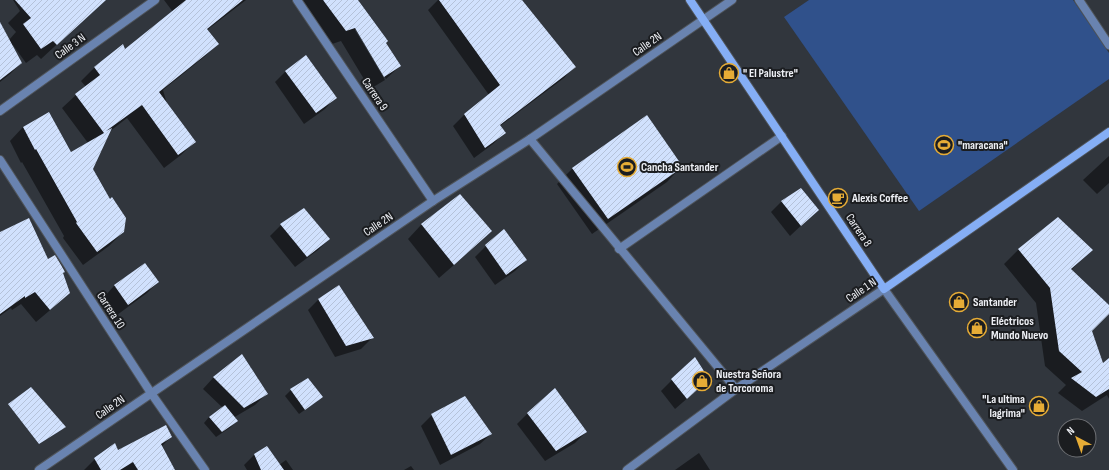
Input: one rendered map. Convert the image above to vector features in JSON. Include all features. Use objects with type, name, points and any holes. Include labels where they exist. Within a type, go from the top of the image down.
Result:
[{"type":"street","name":"Calle 3 N","points":[[0,112],[155,0]]},
{"type":"street","name":"Carrera 9","points":[[297,0],[433,201]]},
{"type":"street","name":"Carrera 8","points":[[690,0],[884,289],[1013,470]]},
{"type":"street","name":"Calle 2N","points":[[40,469],[433,201],[530,140],[732,0]]},
{"type":"street","points":[[1080,0],[1109,45]]},
{"type":"street","name":"Calle 1 N","points":[[627,470],[736,389],[884,289],[1109,132]]},
{"type":"street","points":[[619,249],[782,136]]},
{"type":"street","points":[[530,140],[736,389]]},
{"type":"street","name":"Carrera 10","points":[[0,160],[151,393],[205,470]]},
{"type":"shaded area","name":"\"maracana\"","points":[[809,0],[1073,0],[1109,53],[1109,79],[919,211],[784,17]]},
{"type":"building","points":[[15,0],[106,0],[57,45],[53,41],[41,49],[23,24],[31,18]]},
{"type":"building","points":[[186,0],[243,0],[207,29],[219,44],[159,92],[196,142],[178,155],[142,105],[106,131],[112,128],[93,169],[110,199],[112,197],[126,218],[124,232],[97,252],[76,223],[77,222],[23,127],[49,112],[71,152],[104,133],[75,94],[100,75],[94,67],[123,44],[125,49]]},
{"type":"building","points":[[323,0],[358,0],[388,41],[386,43],[401,66],[384,77],[355,28],[346,31]]},
{"type":"building","points":[[439,0],[522,0],[576,67],[500,125],[506,133],[485,148],[464,114],[500,85]]},
{"type":"building","points":[[0,22],[22,63],[0,80]]},
{"type":"building","points":[[306,55],[337,98],[316,113],[285,71]]},
{"type":"building","name":"Cancha Santander","points":[[647,115],[683,167],[608,219],[572,168]]},
{"type":"building","points":[[801,188],[819,210],[801,226],[781,201]]},
{"type":"building","points":[[460,194],[492,231],[454,265],[421,224]]},
{"type":"building","points":[[304,208],[330,239],[307,257],[280,224]]},
{"type":"building","points":[[1058,217],[1093,250],[1071,269],[1109,305],[1109,314],[1092,331],[1103,363],[1109,358],[1109,389],[1096,397],[1071,378],[1082,372],[1059,351],[1050,288],[1018,249]]},
{"type":"building","points":[[29,218],[48,259],[55,255],[65,272],[63,273],[70,293],[50,310],[35,292],[25,298],[25,296],[0,314],[0,232]]},
{"type":"building","points":[[504,229],[527,260],[506,275],[485,245]]},
{"type":"building","points":[[145,263],[159,282],[128,305],[114,285]]},
{"type":"building","points":[[339,285],[374,338],[346,346],[318,299]]},
{"type":"building","points":[[242,354],[268,394],[244,408],[213,377]]},
{"type":"building","points":[[695,357],[709,379],[687,399],[671,379]]},
{"type":"building","points":[[308,378],[323,397],[305,410],[290,389]]},
{"type":"building","points":[[31,387],[66,427],[39,444],[8,404]]},
{"type":"building","points":[[555,388],[587,432],[556,451],[527,413]]},
{"type":"building","points":[[465,396],[492,434],[451,455],[431,414]]},
{"type":"building","points":[[225,405],[238,421],[222,432],[209,417]]},
{"type":"building","points":[[166,425],[172,437],[161,444],[175,470],[138,470],[133,462],[120,470],[101,470],[94,458],[115,443],[118,450]]},
{"type":"building","points":[[267,446],[284,470],[261,470],[254,454]]},
{"type":"place","name":"\" El Palustre\"","points":[[729,73]]},
{"type":"place","name":"\"maracana\"","points":[[944,145]]},
{"type":"place","name":"Cancha Santander","points":[[627,167]]},
{"type":"place","name":"Alexis Coffee","points":[[838,198]]},
{"type":"place","name":"Santander","points":[[959,302]]},
{"type":"place","name":"Eléctricos Mundo Nuevo","points":[[977,328]]},
{"type":"place","name":"Nuestra Señora de Torcoroma","points":[[702,381]]},
{"type":"place","name":"\"La ultima lagrima\"","points":[[1039,406]]}]
